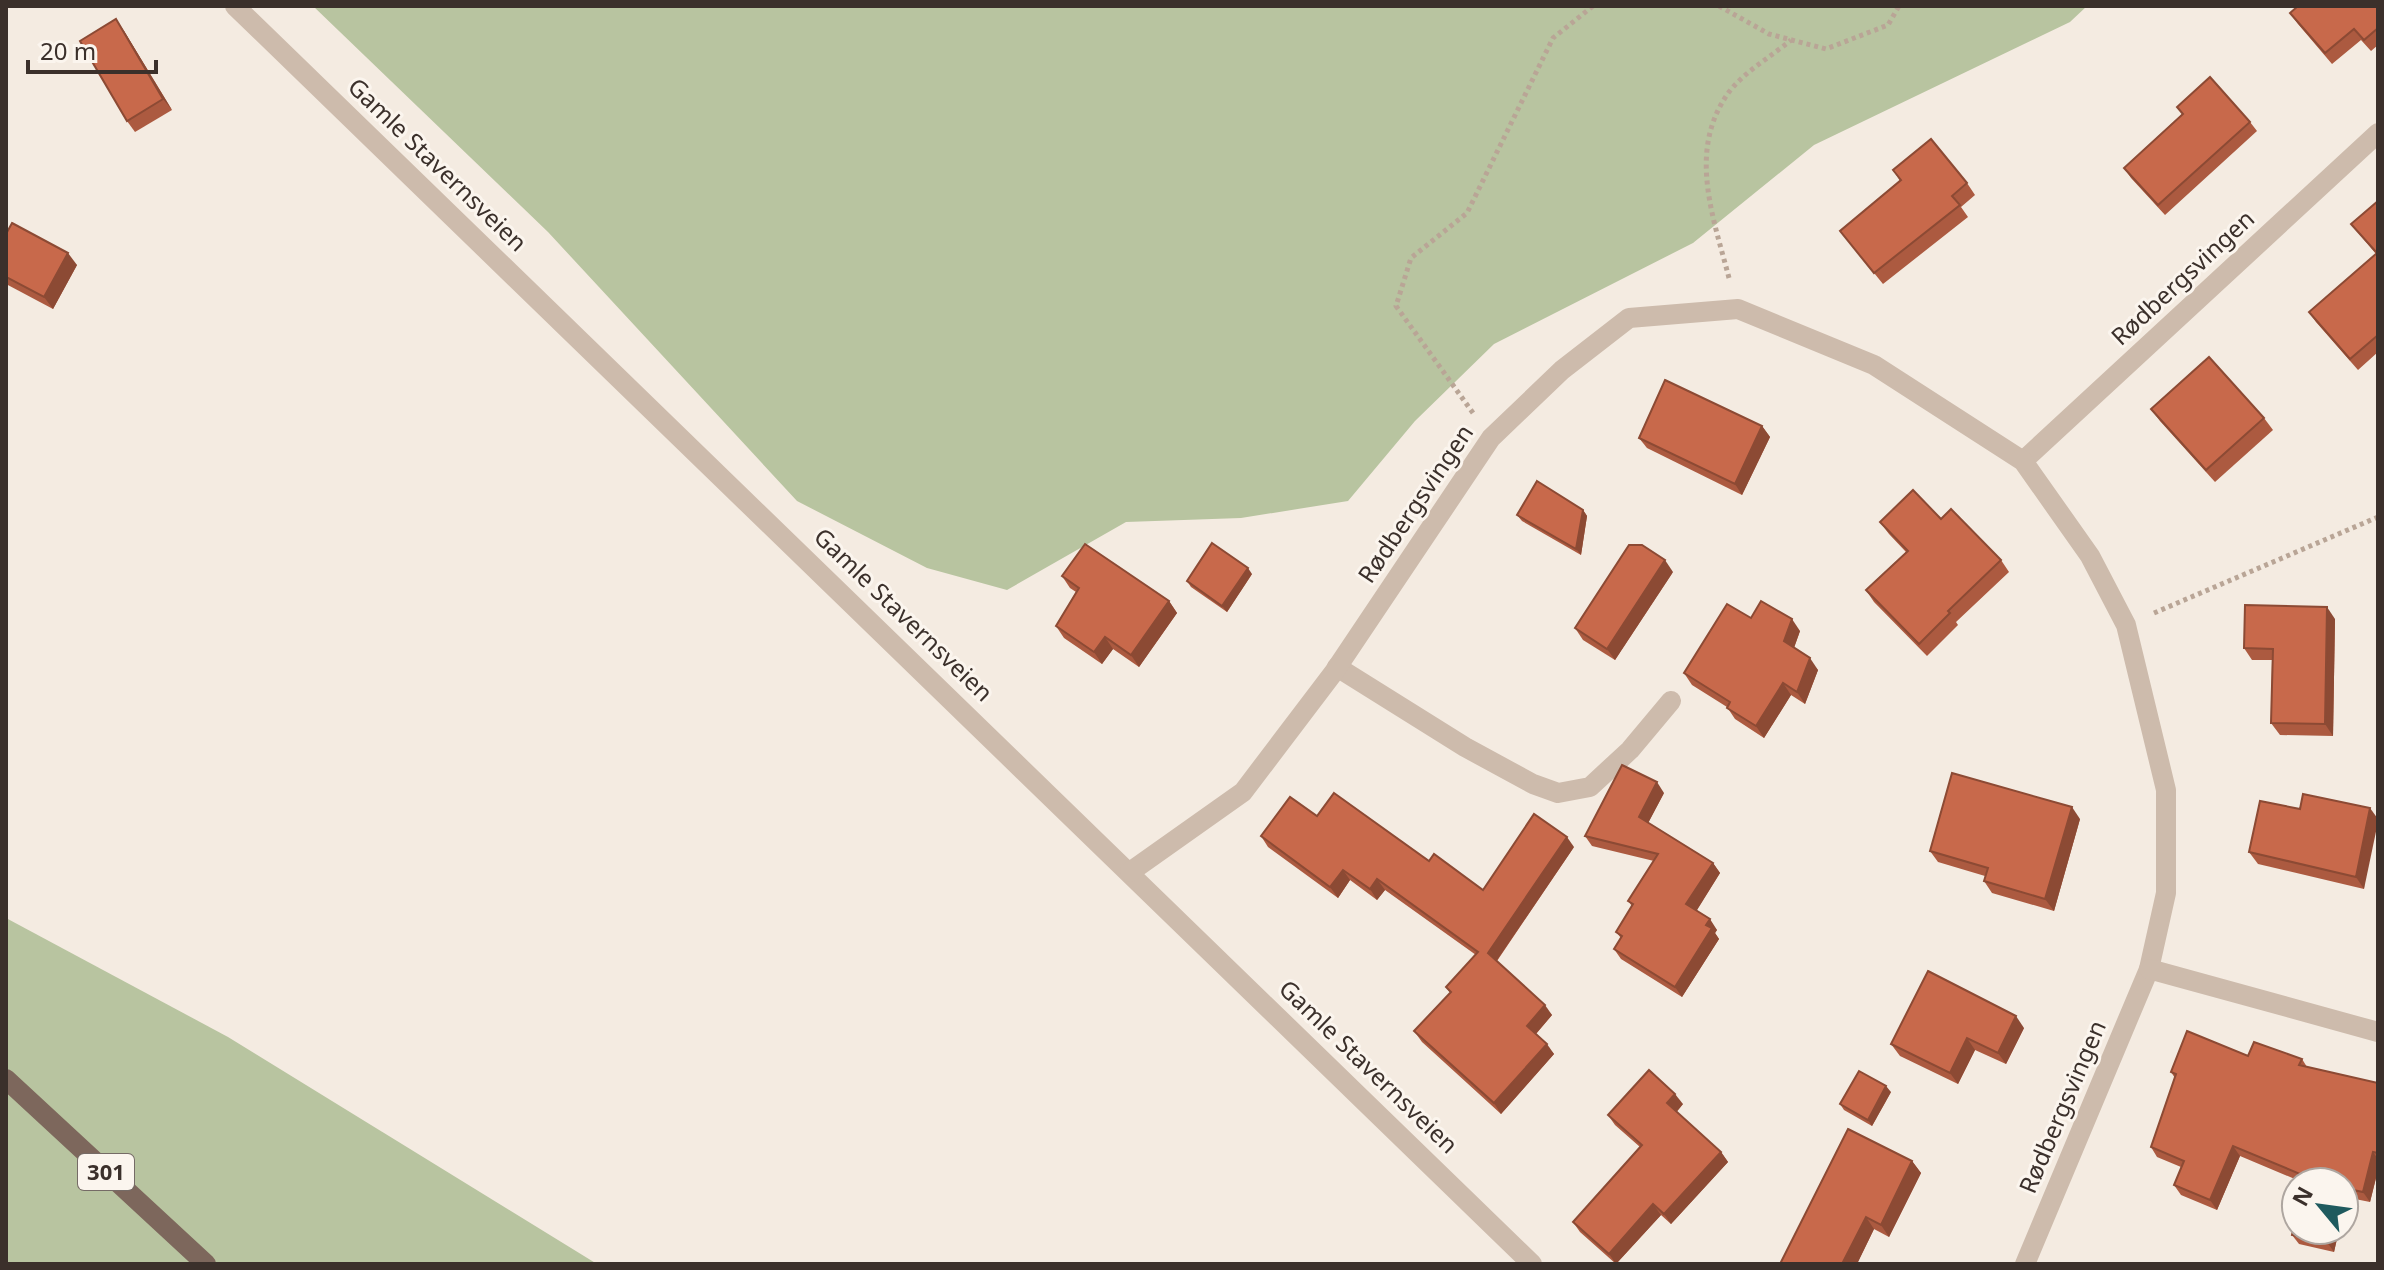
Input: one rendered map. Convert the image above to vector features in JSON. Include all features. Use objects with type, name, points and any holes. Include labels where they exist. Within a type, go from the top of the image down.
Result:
[{"type":"main road","name":"301","points":[[6,1079],[206,1264]]},
{"type":"street","name":"Gamle Stavernsveien","points":[[235,6],[1532,1264]]},
{"type":"street","name":"Rødbergsvingen","points":[[2023,461],[2378,133]]},
{"type":"street","name":"Rødbergsvingen","points":[[1130,872],[1243,792],[1337,667],[1491,438],[1562,370],[1629,318],[1738,309],[1874,365],[2023,461],[2090,556],[2126,625],[2166,790],[2166,893],[2149,969],[2025,1264]]},
{"type":"street","points":[[1337,667],[1465,747],[1533,784],[1558,793],[1590,787],[1630,750],[1671,701]]},
{"type":"street","points":[[2149,969],[2378,1032]]},
{"type":"path","points":[[1491,438],[1396,306],[1411,258],[1467,213],[1553,38],[1593,6]]},
{"type":"path","points":[[1719,6],[1769,34],[1826,49],[1888,25],[1899,6]]},
{"type":"path","points":[[1738,309],[1713,218],[1704,162],[1714,120],[1731,90],[1791,40]]},
{"type":"path","points":[[2126,625],[2378,517]]},
{"type":"green space","points":[[313,6],[2087,6],[2070,22],[1814,145],[1693,243],[1494,344],[1415,421],[1348,501],[1241,518],[1126,522],[1007,590],[927,568],[797,501],[548,232]]},
{"type":"green space","points":[[6,918],[228,1037],[597,1264],[6,1264]]},
{"type":"building","points":[[2298,6],[2378,6],[2378,28],[2364,40],[2354,29],[2325,53],[2290,13]]},
{"type":"building","points":[[116,19],[163,99],[127,121],[80,41]]},
{"type":"building","points":[[2210,77],[2250,122],[2158,205],[2124,168],[2183,114],[2177,107]]},
{"type":"building","points":[[1931,139],[1967,183],[1952,196],[1960,205],[1874,273],[1840,231],[1901,180],[1893,170]]},
{"type":"building","points":[[2378,201],[2378,335],[2350,359],[2309,312],[2377,253],[2351,224]]},
{"type":"building","points":[[12,223],[68,253],[44,297],[6,277],[6,234]]},
{"type":"building","points":[[2209,357],[2264,418],[2206,470],[2151,409]]},
{"type":"building","points":[[1665,380],[1762,426],[1735,484],[1639,438]]},
{"type":"building","points":[[1537,481],[1583,510],[1576,549],[1517,515]]},
{"type":"building","points":[[1913,490],[1941,519],[1951,509],[2001,560],[1919,644],[1866,590],[1908,551],[1880,522]]},
{"type":"building","points":[[1212,543],[1248,568],[1222,606],[1187,581]]},
{"type":"building","points":[[1085,544],[1169,601],[1131,655],[1105,637],[1094,652],[1056,626],[1079,588],[1062,576]]},
{"type":"building","points":[[1629,545],[1642,545],[1665,560],[1607,649],[1575,628]]},
{"type":"building","points":[[1761,601],[1792,619],[1784,641],[1810,658],[1797,692],[1783,683],[1756,726],[1727,708],[1730,702],[1684,673],[1727,604],[1751,618]]},
{"type":"building","points":[[2245,605],[2327,607],[2325,724],[2271,723],[2273,649],[2244,648]]},
{"type":"building","points":[[1622,765],[1657,782],[1639,817],[1713,863],[1686,904],[1710,919],[1706,925],[1712,928],[1675,987],[1614,949],[1622,936],[1616,932],[1633,904],[1628,901],[1658,854],[1585,836]]},
{"type":"building","points":[[1952,773],[2072,807],[2045,899],[1984,881],[1988,868],[1930,851]]},
{"type":"building","points":[[1334,793],[1429,861],[1434,854],[1483,890],[1534,814],[1567,837],[1488,953],[1545,1005],[1527,1026],[1547,1044],[1494,1103],[1414,1031],[1451,992],[1446,987],[1478,952],[1377,879],[1370,889],[1343,870],[1330,887],[1261,836],[1290,797],[1317,816]]},
{"type":"building","points":[[2303,794],[2370,808],[2356,877],[2249,852],[2260,801],[2300,809]]},
{"type":"building","points":[[1928,971],[2016,1016],[1998,1053],[1967,1038],[1950,1073],[1891,1044]]},
{"type":"building","points":[[2187,1031],[2248,1056],[2254,1042],[2302,1059],[2299,1065],[2378,1083],[2378,1153],[2373,1152],[2363,1192],[2360,1191],[2360,1166],[2281,1166],[2233,1146],[2210,1200],[2174,1185],[2184,1161],[2151,1147],[2176,1074],[2171,1072]]},
{"type":"building","points":[[1649,1070],[1675,1094],[1667,1103],[1721,1152],[1664,1214],[1653,1204],[1609,1254],[1573,1222],[1642,1145],[1608,1115]]},
{"type":"building","points":[[1859,1071],[1886,1086],[1868,1120],[1840,1104]]},
{"type":"building","points":[[1848,1129],[1912,1161],[1881,1225],[1866,1217],[1842,1264],[1780,1264]]}]
